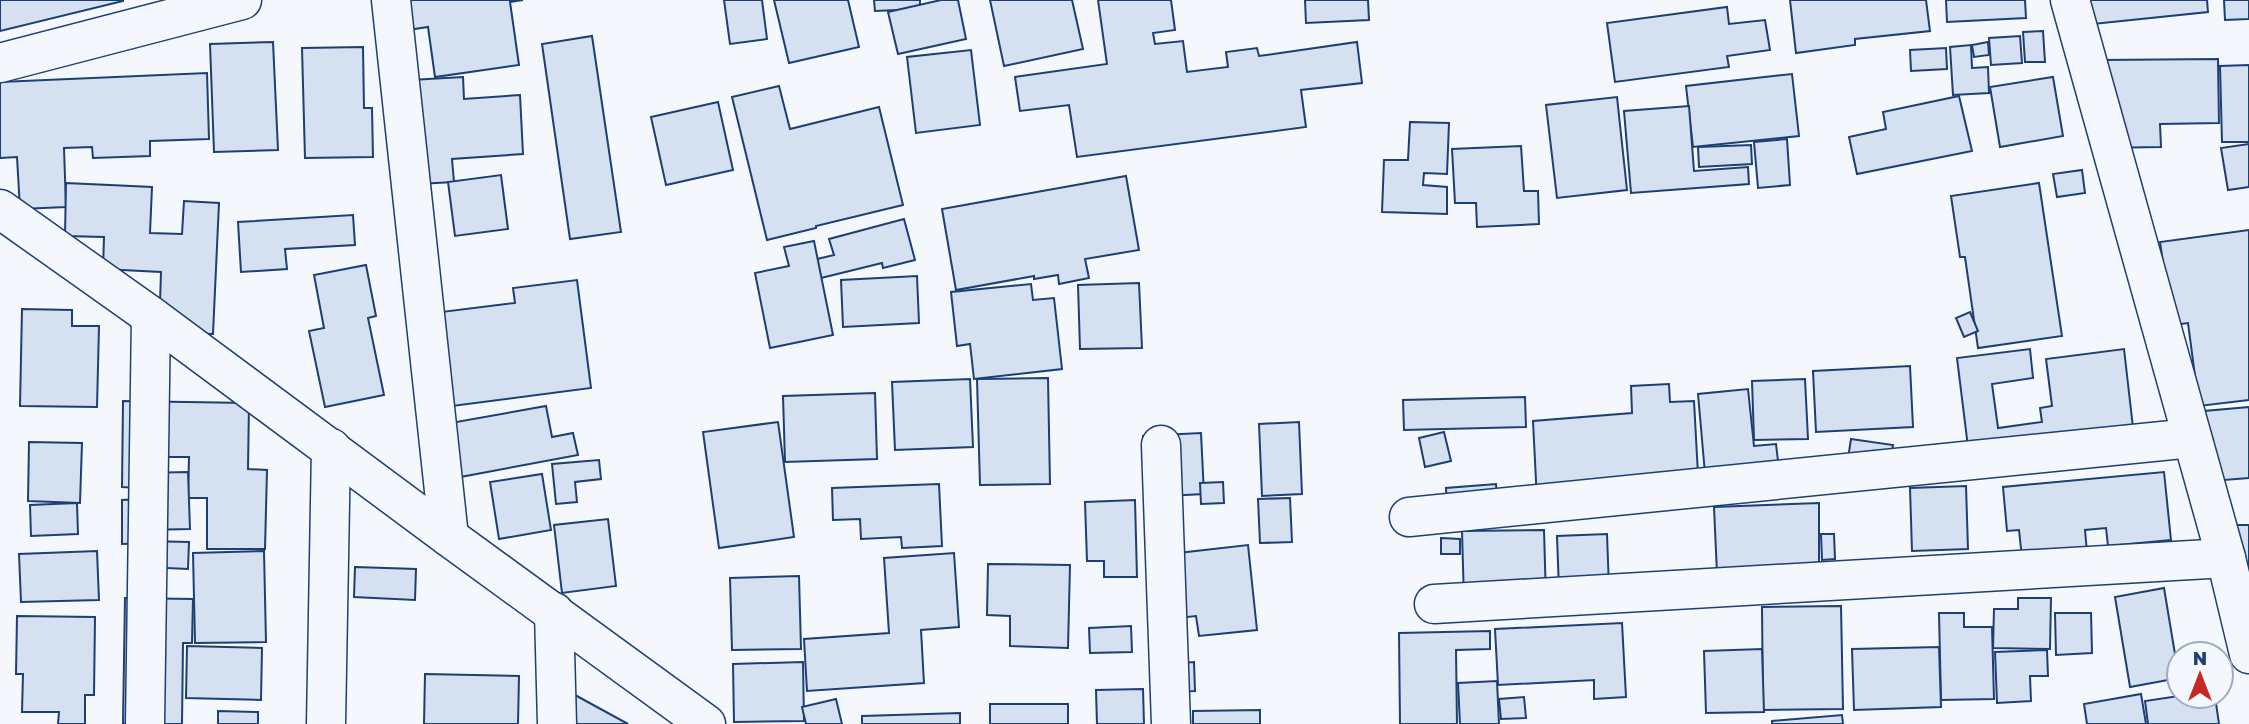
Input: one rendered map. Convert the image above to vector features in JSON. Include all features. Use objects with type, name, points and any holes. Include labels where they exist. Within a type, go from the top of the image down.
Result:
[{"type":"street","points":[[0,63],[242,0]]},
{"type":"street","points":[[391,0],[449,537]]},
{"type":"street","points":[[2070,0],[2226,558],[2249,654]]},
{"type":"street","points":[[0,209],[151,316],[706,724]]},
{"type":"street","points":[[145,724],[151,316]]},
{"type":"street","points":[[1409,517],[2192,438]]},
{"type":"street","points":[[1161,445],[1171,724]]},
{"type":"street","points":[[326,724],[331,448]]},
{"type":"street","points":[[1434,604],[2226,558]]},
{"type":"street","points":[[554,612],[558,724]]},
{"type":"building","points":[[0,0],[123,0],[123,1],[0,31]]},
{"type":"building","points":[[404,0],[523,0],[510,2],[519,65],[435,77],[428,27],[408,30]]},
{"type":"building","points":[[724,0],[762,0],[767,39],[730,44]]},
{"type":"building","points":[[774,0],[848,0],[859,47],[789,63]]},
{"type":"building","points":[[874,0],[920,0],[920,9],[875,11]]},
{"type":"building","points":[[941,0],[958,0],[966,39],[898,54],[888,12]]},
{"type":"building","points":[[990,0],[1072,0],[1083,49],[1004,66]]},
{"type":"building","points":[[1098,0],[1171,0],[1175,30],[1153,33],[1155,44],[1183,41],[1187,72],[1228,67],[1226,52],[1257,48],[1259,56],[1357,42],[1362,83],[1301,90],[1306,127],[1077,157],[1069,105],[1020,111],[1015,77],[1107,64]]},
{"type":"building","points":[[1305,0],[1368,0],[1369,20],[1306,23]]},
{"type":"building","points":[[1790,0],[1926,0],[1930,31],[1855,39],[1855,45],[1796,53]]},
{"type":"building","points":[[1946,0],[2025,0],[2026,18],[1947,22]]},
{"type":"building","points":[[2071,0],[2207,0],[2208,12],[2074,26]]},
{"type":"building","points":[[2224,0],[2249,0],[2249,19],[2225,20]]},
{"type":"building","points":[[1727,7],[1729,24],[1765,20],[1770,50],[1727,56],[1729,67],[1615,82],[1607,23]]},
{"type":"building","points":[[2043,31],[2045,62],[2025,62],[2023,32]]},
{"type":"building","points":[[592,36],[621,232],[570,239],[542,44]]},
{"type":"building","points":[[2020,36],[2022,63],[1991,65],[1989,38]]},
{"type":"building","points":[[273,42],[278,150],[214,152],[210,44]]},
{"type":"building","points":[[1988,42],[1989,55],[1974,57],[1972,45]]},
{"type":"building","points":[[1971,45],[1972,68],[1988,67],[1989,93],[1953,95],[1950,47]]},
{"type":"building","points":[[363,47],[364,108],[372,108],[373,157],[305,158],[302,48]]},
{"type":"building","points":[[1946,48],[1947,69],[1911,71],[1910,50]]},
{"type":"building","points":[[971,50],[980,125],[916,133],[907,57]]},
{"type":"building","points":[[2218,59],[2219,123],[2160,124],[2161,147],[2102,148],[2100,60]]},
{"type":"building","points":[[2249,65],[2249,142],[2222,142],[2220,66]]},
{"type":"building","points":[[207,73],[209,139],[150,141],[150,156],[93,158],[92,147],[64,148],[66,207],[20,209],[17,157],[0,158],[0,82]]},
{"type":"building","points":[[1792,74],[1799,136],[1693,147],[1686,86]]},
{"type":"building","points":[[463,77],[464,99],[520,95],[523,154],[452,159],[454,182],[418,184],[411,80]]},
{"type":"building","points":[[2053,77],[2063,136],[2000,147],[1990,87]]},
{"type":"building","points":[[779,86],[790,129],[879,107],[903,205],[767,240],[732,97]]},
{"type":"building","points":[[1959,96],[1972,151],[1857,174],[1849,137],[1886,129],[1883,112]]},
{"type":"building","points":[[1617,97],[1627,190],[1557,198],[1546,105]]},
{"type":"building","points":[[718,102],[733,170],[666,185],[651,117]]},
{"type":"building","points":[[1689,106],[1694,171],[1748,167],[1749,184],[1631,193],[1624,111]]},
{"type":"building","points":[[1410,122],[1449,123],[1447,174],[1424,173],[1423,185],[1447,187],[1447,214],[1382,212],[1384,160],[1408,160]]},
{"type":"building","points":[[1787,139],[1790,185],[1758,188],[1754,142]]},
{"type":"building","points":[[2249,144],[2249,187],[2228,190],[2221,148]]},
{"type":"building","points":[[1751,145],[1752,164],[1699,167],[1698,147]]},
{"type":"building","points":[[1521,146],[1524,191],[1538,191],[1539,224],[1477,227],[1476,203],[1455,203],[1452,149]]},
{"type":"building","points":[[2082,170],[2085,193],[2057,197],[2053,174]]},
{"type":"building","points":[[501,175],[508,229],[455,236],[448,182]]},
{"type":"building","points":[[1126,176],[1139,250],[1085,259],[1089,278],[1059,284],[1058,275],[1034,279],[1034,276],[956,290],[942,209]]},
{"type":"building","points":[[66,183],[152,187],[150,233],[182,234],[184,201],[219,203],[213,334],[159,333],[161,272],[103,269],[104,237],[65,236]]},
{"type":"building","points":[[2039,183],[2062,336],[1978,348],[1965,257],[1960,257],[1951,196]]},
{"type":"building","points":[[353,215],[355,245],[285,249],[287,269],[241,272],[238,222]]},
{"type":"building","points":[[904,219],[915,260],[883,268],[882,263],[821,278],[817,259],[834,255],[829,239]]},
{"type":"building","points":[[2249,230],[2249,400],[2199,406],[2188,323],[2164,326],[2165,276],[2160,242]]},
{"type":"building","points":[[814,241],[833,335],[770,348],[755,273],[789,266],[784,247]]},
{"type":"building","points":[[366,265],[376,316],[368,318],[384,395],[325,407],[309,331],[324,328],[314,275]]},
{"type":"building","points":[[917,276],[919,323],[843,327],[841,280]]},
{"type":"building","points":[[577,280],[591,388],[437,408],[425,314],[515,303],[513,288]]},
{"type":"building","points":[[1139,283],[1142,348],[1080,349],[1078,285]]},
{"type":"building","points":[[1031,284],[1033,300],[1054,298],[1062,369],[974,379],[970,344],[957,346],[951,292]]},
{"type":"building","points":[[22,309],[72,310],[72,326],[99,326],[97,407],[20,406]]},
{"type":"building","points":[[1970,312],[1978,331],[1964,337],[1956,318]]},
{"type":"building","points":[[2030,349],[2033,378],[1992,384],[1998,428],[2042,422],[2040,408],[2052,406],[2046,359],[2124,349],[2135,445],[1969,455],[1957,358]]},
{"type":"building","points":[[1910,366],[1913,427],[1816,432],[1813,371]]},
{"type":"building","points":[[1048,378],[1050,484],[980,485],[977,379]]},
{"type":"building","points":[[970,379],[973,447],[895,450],[892,382]]},
{"type":"building","points":[[1805,379],[1808,439],[1754,440],[1752,381]]},
{"type":"building","points":[[1669,384],[1670,402],[1694,401],[1699,493],[1537,501],[1533,421],[1632,413],[1631,386]]},
{"type":"building","points":[[1748,389],[1754,446],[1776,444],[1780,478],[1706,485],[1698,394]]},
{"type":"building","points":[[875,393],[877,459],[785,462],[783,396]]},
{"type":"building","points":[[1525,397],[1526,427],[1404,430],[1403,400]]},
{"type":"building","points":[[123,401],[249,403],[248,469],[267,470],[265,549],[207,549],[207,498],[188,498],[189,457],[140,457],[139,488],[122,487]]},
{"type":"building","points":[[546,406],[552,437],[573,433],[578,455],[455,478],[445,424]]},
{"type":"building","points":[[2249,407],[2249,478],[2199,482],[2193,412]]},
{"type":"building","points":[[778,422],[794,537],[719,548],[703,432]]},
{"type":"building","points":[[1299,422],[1302,494],[1262,496],[1259,424]]},
{"type":"building","points":[[1444,432],[1451,461],[1425,467],[1419,438]]},
{"type":"building","points":[[1201,433],[1204,494],[1146,497],[1143,436]]},
{"type":"building","points":[[1851,439],[1893,445],[1889,470],[1847,465]]},
{"type":"building","points":[[29,442],[82,443],[80,503],[28,501]]},
{"type":"building","points":[[599,460],[601,479],[575,482],[577,502],[556,504],[552,464]]},
{"type":"building","points":[[188,472],[190,529],[144,530],[145,543],[122,544],[122,500],[142,499],[141,473]]},
{"type":"building","points":[[2164,472],[2171,540],[2108,546],[2106,528],[2085,530],[2087,552],[2022,558],[2019,530],[2007,531],[2003,487]]},
{"type":"building","points":[[542,474],[551,530],[499,539],[490,482]]},
{"type":"building","points":[[1223,482],[1224,503],[1201,504],[1200,483]]},
{"type":"building","points":[[939,484],[942,546],[902,548],[901,537],[861,539],[860,519],[833,520],[832,488]]},
{"type":"building","points":[[1496,484],[1498,506],[1447,510],[1446,488]]},
{"type":"building","points":[[1966,486],[1968,549],[1912,551],[1910,488]]},
{"type":"building","points":[[1290,498],[1292,542],[1260,543],[1258,499]]},
{"type":"building","points":[[1135,500],[1137,577],[1104,577],[1104,561],[1087,561],[1085,502]]},
{"type":"building","points":[[77,503],[78,534],[31,536],[30,505]]},
{"type":"building","points":[[1819,503],[1819,570],[1717,574],[1714,507]]},
{"type":"building","points":[[608,519],[616,586],[562,593],[554,525]]},
{"type":"building","points":[[2232,525],[2249,525],[2249,587]]},
{"type":"building","points":[[1544,530],[1546,599],[1464,601],[1462,531]]},
{"type":"building","points":[[1607,534],[1609,588],[1559,590],[1557,536]]},
{"type":"building","points":[[1821,534],[1834,534],[1835,559],[1822,560]]},
{"type":"building","points":[[1441,538],[1460,539],[1460,554],[1441,554]]},
{"type":"building","points":[[145,541],[189,542],[188,569],[145,567]]},
{"type":"building","points":[[1248,545],[1257,630],[1199,636],[1196,616],[1159,620],[1152,556]]},
{"type":"building","points":[[97,551],[99,600],[21,602],[19,554]]},
{"type":"building","points":[[264,551],[266,642],[195,643],[193,553]]},
{"type":"building","points":[[954,553],[959,627],[921,630],[924,683],[807,691],[804,639],[889,633],[884,558]]},
{"type":"building","points":[[988,564],[1070,565],[1068,648],[1010,646],[1010,616],[987,615]]},
{"type":"building","points":[[355,567],[416,569],[415,600],[354,597]]},
{"type":"building","points":[[799,576],[801,649],[732,650],[730,578]]},
{"type":"building","points":[[2164,588],[2173,640],[2165,640],[2165,681],[2130,687],[2115,597]]},
{"type":"building","points":[[125,598],[193,599],[192,643],[183,643],[182,724],[123,724]]},
{"type":"building","points":[[2018,598],[2051,598],[2050,649],[1993,648],[1994,609],[2018,609]]},
{"type":"building","points":[[1841,606],[1843,709],[1763,710],[1762,607]]},
{"type":"building","points":[[1939,613],[1964,613],[1964,627],[1992,627],[1994,699],[1941,700]]},
{"type":"building","points":[[2055,613],[2091,613],[2092,653],[2056,655]]},
{"type":"building","points":[[17,616],[95,617],[94,695],[85,695],[85,724],[58,724],[59,712],[22,712],[23,674],[16,674]]},
{"type":"building","points":[[1622,623],[1626,697],[1594,699],[1594,680],[1498,685],[1495,629]]},
{"type":"building","points":[[1131,626],[1132,652],[1090,653],[1089,628]]},
{"type":"building","points":[[1490,631],[1490,649],[1456,650],[1457,724],[1400,724],[1399,633]]},
{"type":"building","points":[[187,646],[262,648],[261,700],[186,698]]},
{"type":"building","points":[[1939,647],[1941,707],[1854,710],[1852,649]]},
{"type":"building","points":[[1762,649],[1764,712],[1706,713],[1704,651]]},
{"type":"building","points":[[2047,650],[2048,676],[2030,676],[2031,701],[1997,703],[1995,652]]},
{"type":"building","points":[[803,662],[804,721],[734,722],[733,664]]},
{"type":"building","points":[[1194,662],[1195,691],[1168,692],[1166,664]]},
{"type":"building","points":[[425,674],[519,676],[518,724],[424,724]]},
{"type":"building","points":[[1497,681],[1499,724],[1460,724],[1458,683]]},
{"type":"building","points":[[1143,689],[1144,724],[1097,724],[1096,690]]},
{"type":"building","points":[[2141,694],[2146,724],[2087,724],[2084,704]]},
{"type":"building","points":[[575,695],[628,724],[543,724]]},
{"type":"building","points":[[1524,697],[1526,718],[1501,719],[1499,699]]},
{"type":"building","points":[[2165,698],[2165,710],[2217,710],[2219,724],[2148,724],[2145,701]]},
{"type":"building","points":[[836,699],[842,724],[806,724],[802,707]]},
{"type":"building","points":[[990,704],[1068,704],[1068,724],[990,724]]},
{"type":"building","points":[[1260,710],[1260,724],[1193,724],[1193,711]]},
{"type":"building","points":[[218,711],[258,712],[258,724],[218,724]]},
{"type":"building","points":[[960,713],[960,724],[862,724],[862,716]]},
{"type":"building","points":[[1842,715],[1843,724],[1772,724],[1772,721]]}]
